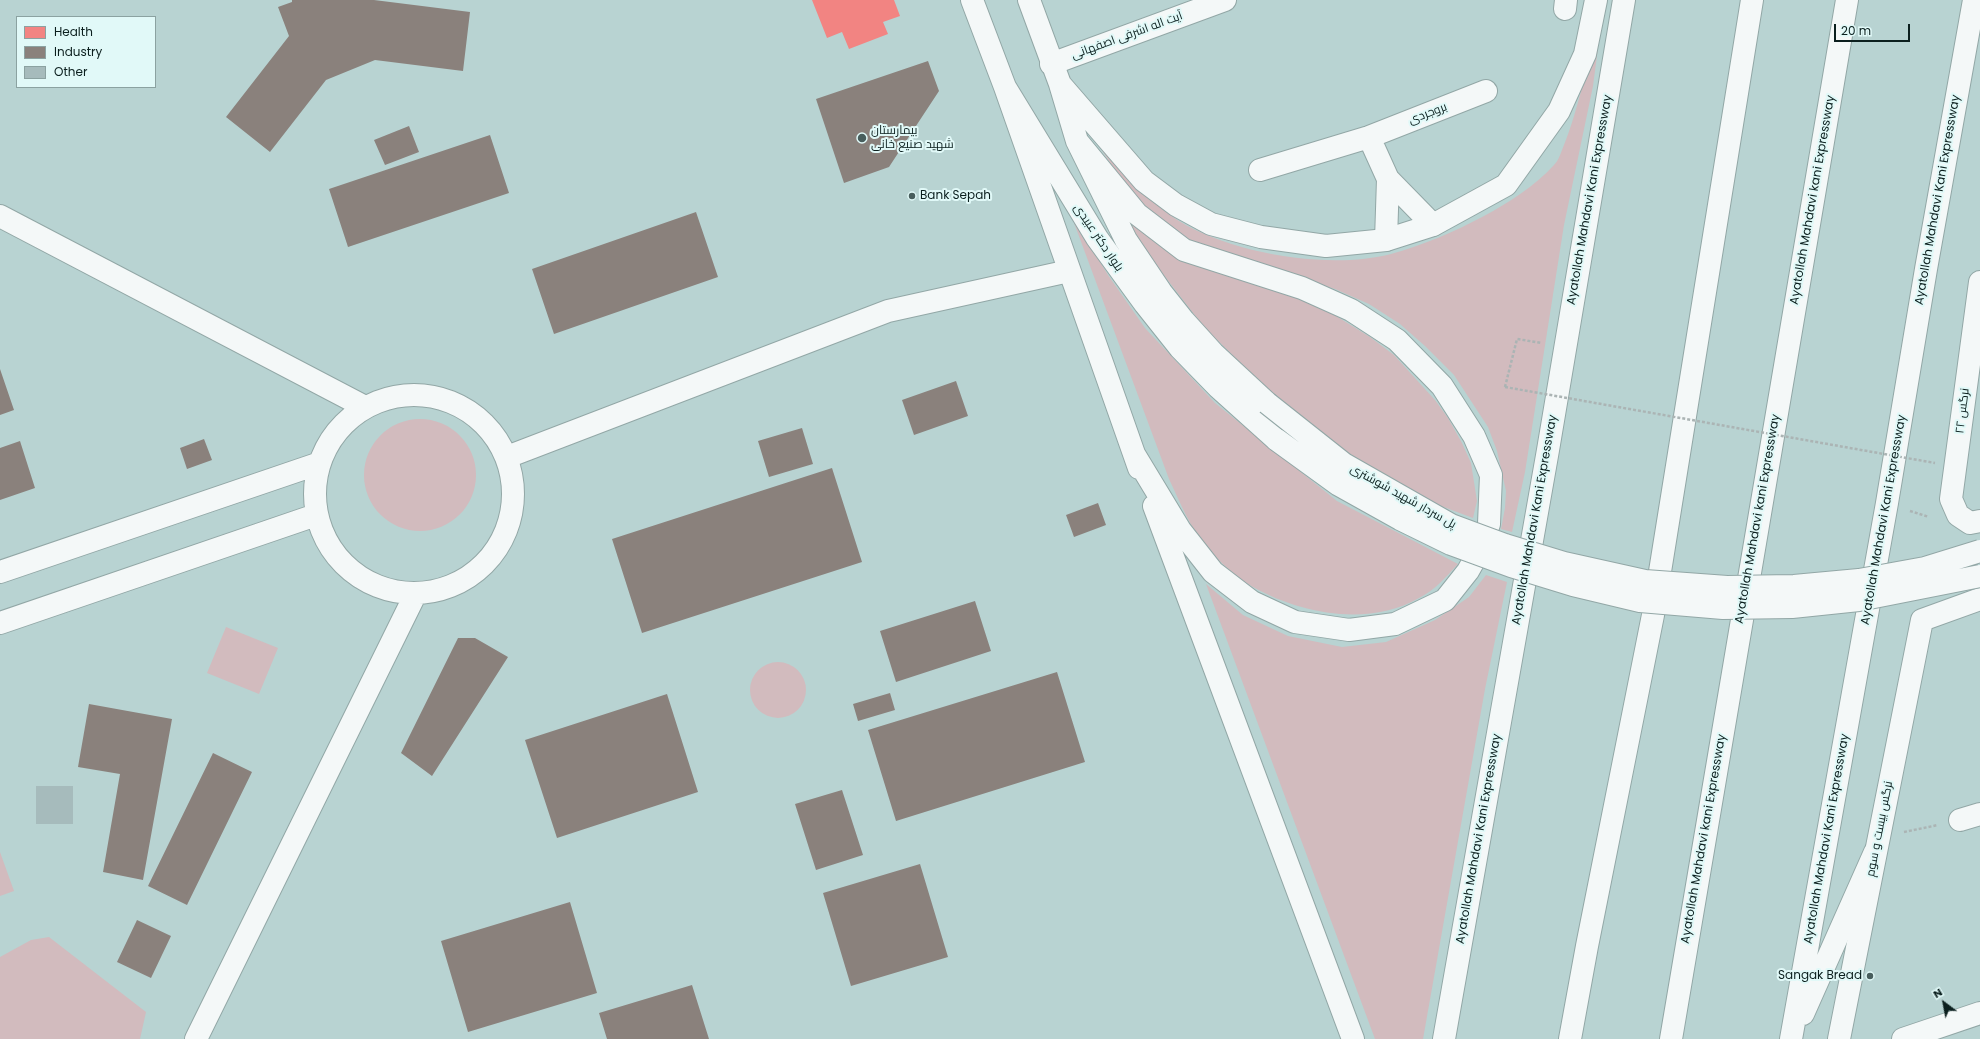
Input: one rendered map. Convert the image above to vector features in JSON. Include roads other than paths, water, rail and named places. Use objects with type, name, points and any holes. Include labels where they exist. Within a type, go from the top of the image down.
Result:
[{"type":"main road","name":"بلوار دکتر عبیدی","points":[[972,0],[1005,88],[1097,238],[1144,304],[1180,348],[1218,387],[1276,440]]},
{"type":"main road","name":"بلوار دکتر عبیدی","points":[[1029,0],[1060,84],[1077,141],[1126,240],[1161,292],[1184,321],[1213,353],[1267,403]]},
{"type":"main road","name":"آیت اله اشرفی اصفهانی","points":[[1052,64],[1225,0]]},
{"type":"main road","points":[[1060,84],[1144,181],[1176,205],[1211,224],[1261,237],[1326,246],[1386,240],[1433,225],[1506,185],[1558,111],[1584,54],[1596,0]]},
{"type":"main road","name":"Ayatollah Mahdavi Kani Expressway","points":[[1444,1039],[1545,464],[1624,0]]},
{"type":"main road","points":[[1570,1039],[1653,615],[1752,0]]},
{"type":"main road","name":"Ayatollah Mahdavi kani Expressway","points":[[1671,1039],[1847,0]]},
{"type":"main road","name":"Ayatollah Mahdavi Kani Expressway","points":[[1792,1039],[1974,0]]},
{"type":"main road","points":[[1005,88],[1134,454],[1353,1039]]},
{"type":"main road","name":"بروجردی","points":[[1260,170],[1369,137],[1486,91]]},
{"type":"main road","points":[[1369,137],[1388,179],[1433,225]]},
{"type":"main road","points":[[1077,141],[1137,214],[1184,250],[1302,288],[1351,310],[1397,340],[1442,386],[1474,436],[1491,475],[1489,524],[1481,548],[1468,571],[1445,600],[1395,624],[1348,630],[1295,622],[1252,602],[1213,572],[1180,530],[1134,454]]},
{"type":"main road","points":[[1386,240],[1388,179]]},
{"type":"main road","points":[[0,216],[365,407]]},
{"type":"main road","points":[[507,457],[888,311],[1069,271]]},
{"type":"main road","name":"نرگس ۲۲","points":[[1980,282],[1978,315],[1951,500],[1958,515],[1970,523],[1980,522]]},
{"type":"main road","points":[[397,396],[431,396],[463,407],[489,428],[507,457],[513,488],[510,520],[497,548],[475,572],[448,588],[416,594],[382,589],[352,572],[329,547],[316,515],[314,484],[322,453],[340,427],[365,407],[397,396]]},
{"type":"main road","name":"پل سردار شهید شوشتری","points":[[1267,403],[1344,464],[1451,525],[1505,545],[1564,563],[1645,581],[1727,587],[1794,586],[1852,581],[1925,568],[1980,551]]},
{"type":"main road","name":"پل سردار شهید شوشتری","points":[[1276,440],[1339,485],[1400,519],[1451,544],[1573,585],[1640,601],[1723,608],[1792,607],[1859,600],[1980,576]]},
{"type":"main road","points":[[0,572],[320,463]]},
{"type":"main road","points":[[0,623],[316,515]]},
{"type":"main road","points":[[196,1039],[416,594]]},
{"type":"main road","name":"نرگس بیست و سوم","points":[[1839,1039],[1922,620],[1980,599]]},
{"type":"main road","points":[[1792,1039],[1877,844]]},
{"type":"main road","points":[[1903,1039],[1980,1013]]},
{"type":"place","name":"بیمارستان شهید صنیع خانی","points":[[862,138]]},
{"type":"place","name":"Bank Sepah","points":[[912,196]]},
{"type":"place","name":"Sangak Bread","points":[[1870,976]]}]
